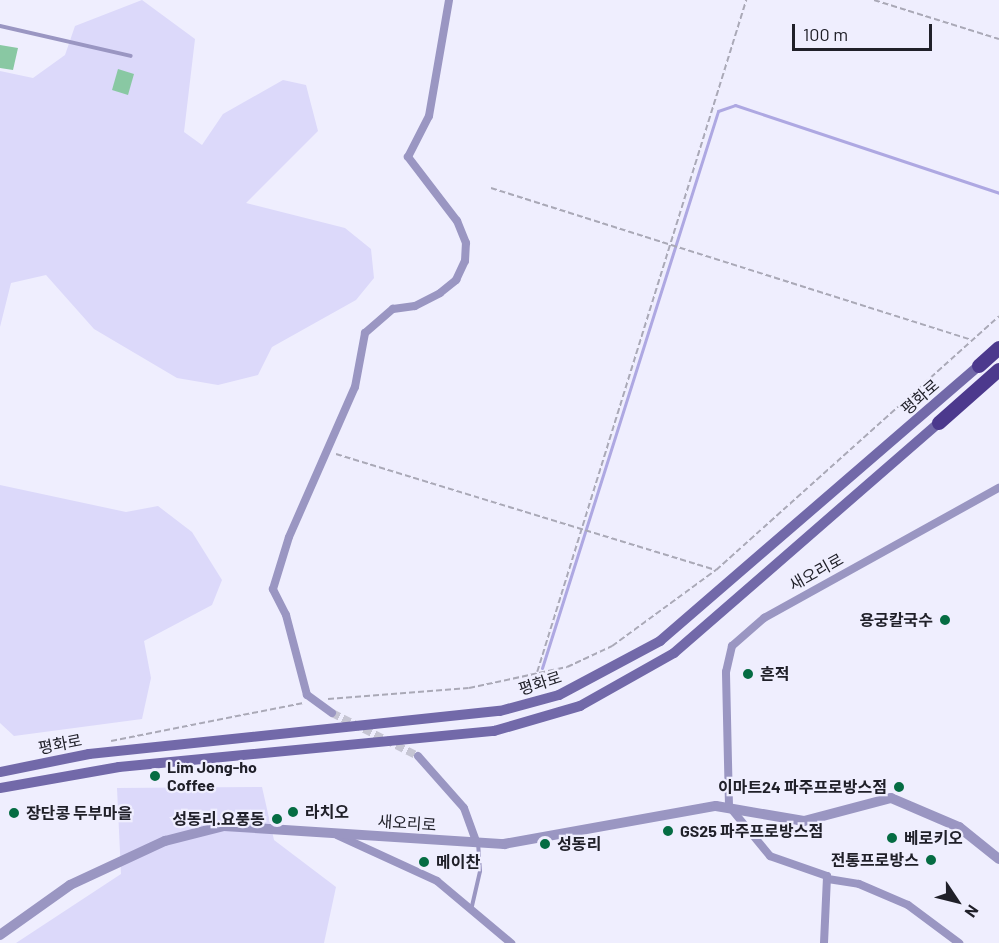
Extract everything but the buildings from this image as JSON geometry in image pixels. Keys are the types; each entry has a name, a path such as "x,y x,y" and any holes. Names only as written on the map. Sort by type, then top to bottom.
{"highway":[{"path":"979,366 999,348"},
{"path":"939,423 999,370"},
{"path":"955,410 999,379"}],"main road":[{"name":"평화로","path":"0,772 101,752 500,711 559,695 660,641 979,366"},
{"name":"평화로","path":"0,788 119,767 494,731 580,706 674,653 939,423"}],"street":[{"path":"332,713 313,701 300,678 293,636 273,589 327,451 355,387 364,333 373,321 440,293 456,280 465,261 466,243 457,221 408,157 429,116 449,0"},
{"name":"새오리로","path":"729,806 726,672 736,638 999,488"},
{"path":"418,756 464,808 477,843"},
{"name":"새오리로","path":"0,935 70,885 187,833 237,826 477,843 524,842 729,806 804,821 891,798 959,827 999,859"},
{"path":"729,806 770,856 816,868 828,879 859,884 908,905 959,943"},
{"path":"333,833 412,867 472,906 511,943"},
{"path":"824,943 828,879"}],"lane":[{"path":"0,26 131,56"},
{"path":"472,906 480,870 477,843"}],"path":[{"path":"537,674 672,245 746,0"},
{"path":"874,0 999,39"},
{"path":"491,188 973,340"},
{"path":"187,725 313,701 469,688 567,667 612,646 716,570 999,316"},
{"path":"327,451 716,570"}],"shaded area":[{"path":"142,0 195,39 184,132 202,145 223,114 283,80 306,85 318,131 246,203 345,228 371,249 374,278 356,300 272,347 258,375 218,385 177,378 94,329 46,275 11,283 0,327 0,71 33,78 65,55 75,26"},
{"path":"0,485 126,512 158,506 192,532 222,580 212,605 144,641 151,678 142,719 14,736 0,723"},
{"path":"262,787 274,840 336,887 324,943 16,943 121,874 117,788"}],"waterway":[{"path":"542,668 718,111 735,105 999,193"}],"tunnel":[{"path":"332,713 418,756"}],"place":[{"name":"용궁칼국수","path":"945,620"},
{"name":"흔적","path":"748,674"},
{"name":"Lim Jong-ho Coffee","path":"155,776"},
{"name":"이마트24 파주프로방스점","path":"899,787"},
{"name":"라치오","path":"293,812"},
{"name":"장단콩 두부마을","path":"14,813"},
{"name":"성동리.요풍동","path":"277,819"},
{"name":"GS25 파주프로방스점","path":"668,831"},
{"name":"베로키오","path":"892,838"},
{"name":"성동리","path":"545,844"},
{"name":"전통프로방스","path":"931,860"},
{"name":"메이찬","path":"424,862"}]}
